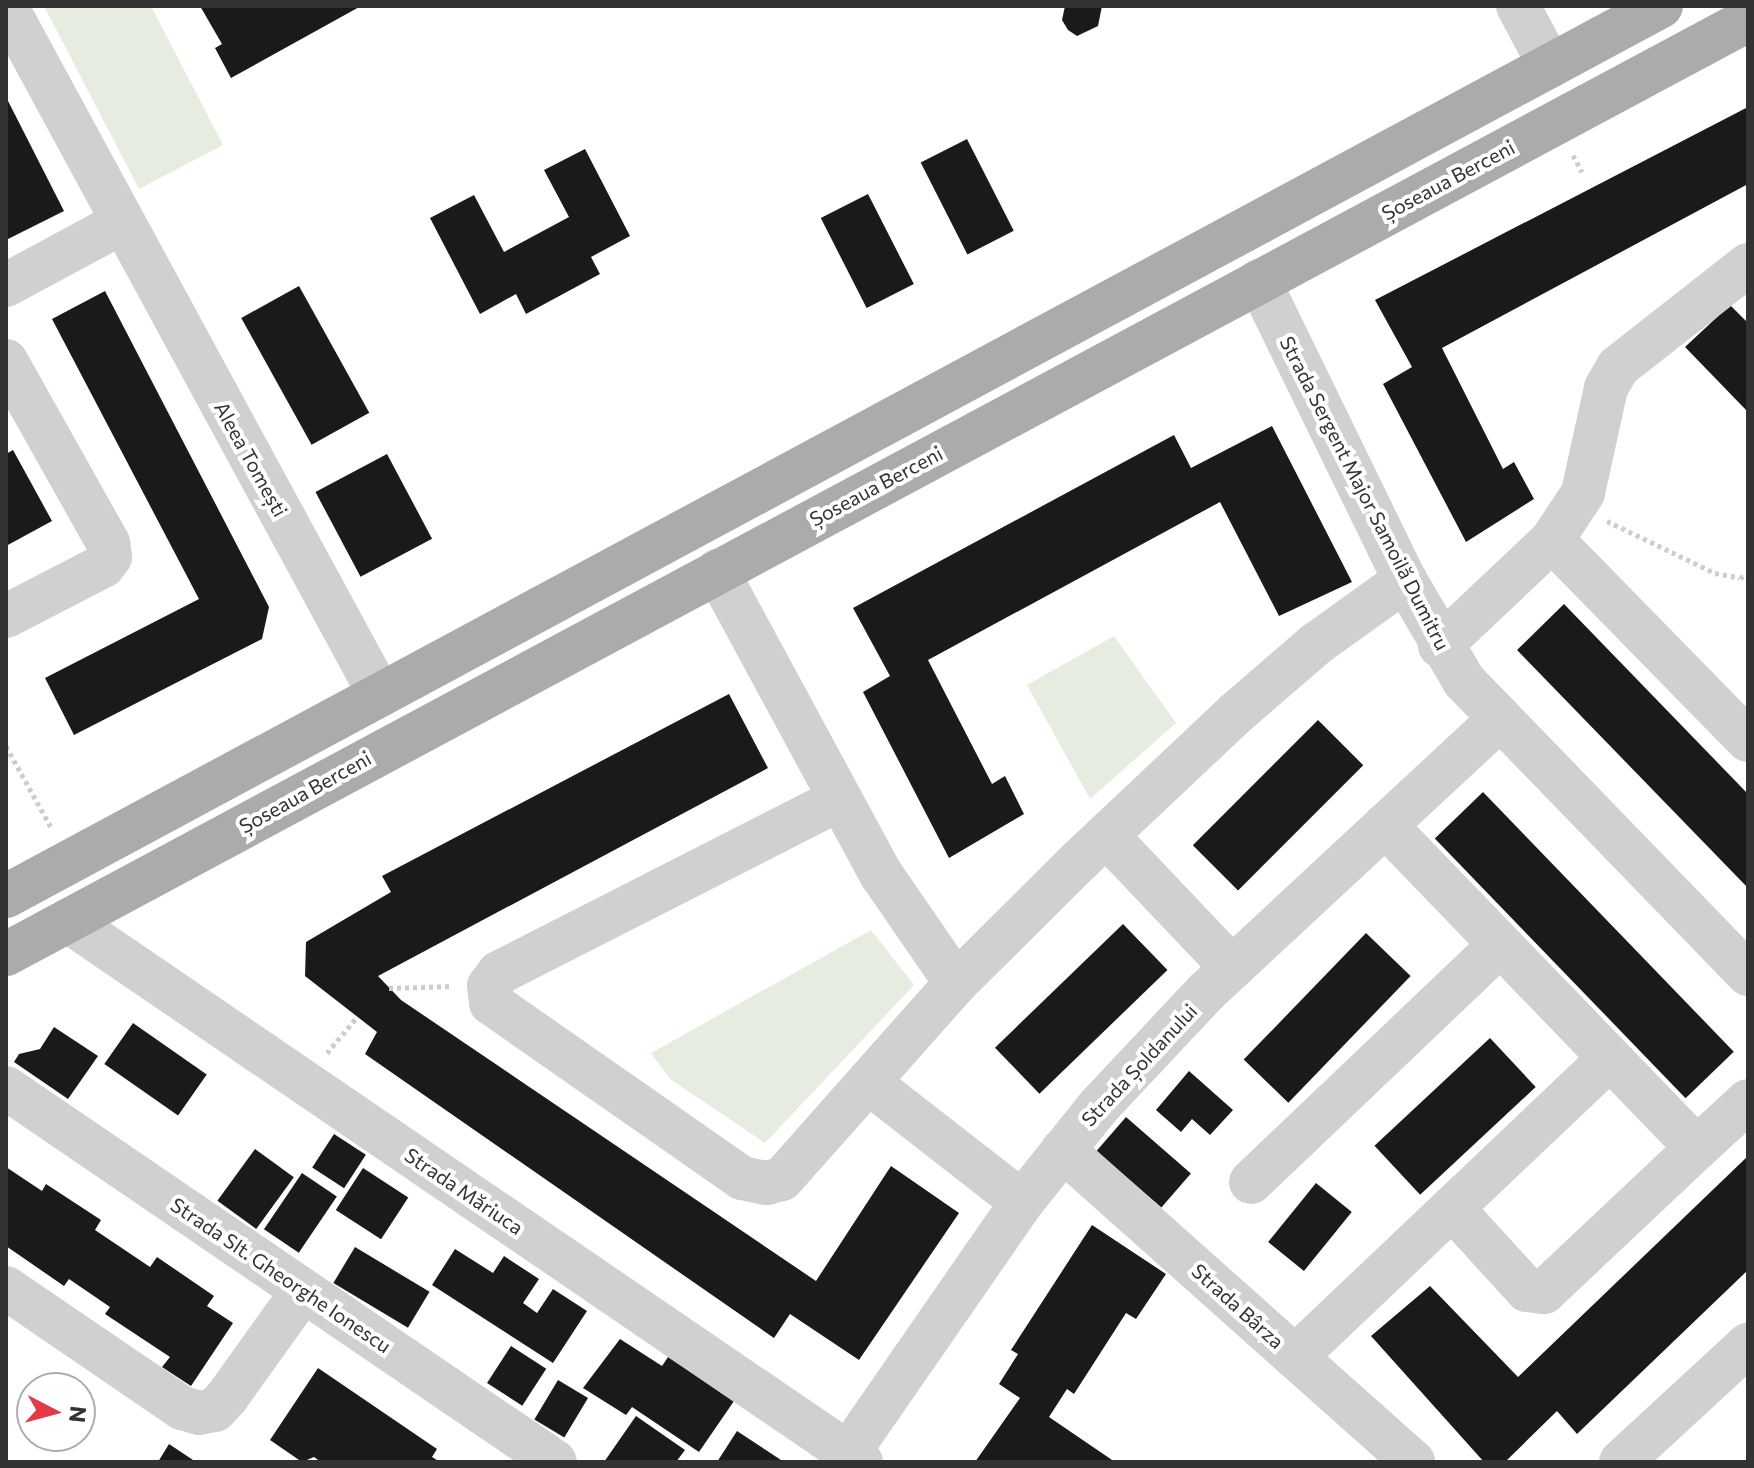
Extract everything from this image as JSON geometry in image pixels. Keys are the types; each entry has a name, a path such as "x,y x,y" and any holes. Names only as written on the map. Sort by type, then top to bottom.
{"main road":[{"path":"6,896 1661,6"},
{"name":"Șoseaua Berceni","path":"6,954 1748,20"},
{"path":"1550,66 1575,112"}],"street":[{"name":"Aleea Tomești","path":"6,6 121,223 380,695"},
{"path":"1518,6 1550,66"},
{"path":"6,285 121,223"},
{"path":"1440,646 1565,524 1606,388 1618,367 1748,265"},
{"name":"Strada Sergent Major Samoilă Dumitru","path":"1259,281 1440,646 1498,721 1743,960"},
{"path":"6,361 108,543 110,557 103,566 6,616"},
{"path":"1565,524 1748,740"},
{"path":"717,571 881,874 956,983"},
{"path":"840,799 499,973 489,986 491,1003 742,1178 766,1183 782,1179 956,983 1106,835 1316,644 1405,580"},
{"name":"Strada Șoldanului","path":"850,1459 1022,1202 1144,1056 1232,968 1498,721"},
{"path":"1385,825 1697,1148"},
{"path":"1106,835 1232,968"},
{"name":"Strada Măriuca","path":"68,921 850,1459"},
{"path":"1251,1182 1499,946"},
{"path":"1295,1357 1609,1059"},
{"path":"868,1082 1022,1202"},
{"name":"Strada Slt. Gheorghe Ionescu","path":"6,1088 555,1462"},
{"path":"1452,1208 1527,1290 1544,1292 1748,1101"},
{"name":"Strada Bârza","path":"1063,1150 1413,1462"},
{"path":"6,1288 182,1408 199,1413 215,1410 227,1397 303,1291"},
{"path":"1621,1462 1741,1366"}],"path":[{"path":"1565,524 1715,573 1748,574"},
{"path":"6,746 70,861"},
{"path":"389,988 489,986"}],"shaded area":[{"path":"44,6 151,6 223,145 139,189"},
{"path":"1114,636 1176,723 1090,799 1027,685"},
{"path":"871,930 914,985 765,1143 670,1079 651,1053"}],"building":[{"path":"200,6 361,6 231,78 215,48 222,44"},
{"path":"1065,6 1102,6 1098,26 1077,36 1068,30 1062,20"},
{"path":"6,97 64,211 6,240"},
{"path":"1748,107 1748,184 1442,348 1503,469 1514,462 1534,499 1466,542 1383,384 1412,367 1375,300"},
{"path":"967,139 1014,231 967,254 921,163"},
{"path":"585,149 630,236 591,257 600,274 526,314 516,294 480,314 430,218 474,195 504,252 569,217 544,170"},
{"path":"868,194 914,284 867,308 821,218"},
{"path":"299,286 369,413 312,445 241,318"},
{"path":"105,291 269,607 262,639 74,735 45,678 199,599 52,319"},
{"path":"1730,305 1748,323 1748,412 1685,347"},
{"path":"1272,426 1352,582 1279,616 1220,502 928,660 992,784 1005,776 1024,814 949,858 863,692 890,676 853,608 1174,435 1191,468"},
{"path":"13,450 52,521 6,546 6,454"},
{"path":"387,454 432,539 361,577 315,492"},
{"path":"1564,604 1748,794 1748,888 1517,650"},
{"path":"729,694 768,768 378,976 401,1000 816,1281 891,1166 959,1213 859,1360 790,1314 774,1338 365,1054 377,1032 305,976 306,942 391,892 382,876"},
{"path":"1318,720 1363,765 1238,890 1193,845"},
{"path":"1483,792 1734,1052 1686,1098 1435,839"},
{"path":"1123,924 1167,970 1039,1094 995,1048"},
{"path":"1366,933 1411,976 1288,1103 1244,1060"},
{"path":"133,1023 207,1075 178,1116 104,1064"},
{"path":"54,1027 98,1056 68,1099 14,1062 19,1054 40,1049"},
{"path":"1490,1038 1536,1087 1420,1195 1374,1146"},
{"path":"1189,1071 1233,1110 1210,1135 1192,1119 1181,1132 1156,1110"},
{"path":"1126,1117 1191,1173 1161,1207 1096,1151"},
{"path":"334,1134 366,1155 344,1188 312,1168"},
{"path":"255,1149 294,1177 256,1229 217,1201"},
{"path":"1748,1156 1748,1270 1577,1434 1557,1411 1505,1462 1484,1462 1371,1336 1430,1286 1518,1377"},
{"path":"6,1167 42,1191 46,1184 101,1220 95,1230 150,1267 157,1257 214,1296 207,1306 233,1323 191,1386 162,1367 170,1357 105,1314 110,1307 69,1279 64,1286 6,1246"},
{"path":"363,1168 408,1197 381,1239 336,1210"},
{"path":"302,1173 337,1196 299,1253 264,1229"},
{"path":"1316,1183 1352,1212 1304,1271 1268,1242"},
{"path":"1092,1225 1166,1274 1136,1319 1126,1313 1074,1394 1067,1389 1049,1417 1115,1462 975,1462 1020,1398 999,1384 1018,1354 1011,1350"},
{"path":"355,1247 430,1292 408,1328 333,1283"},
{"path":"455,1249 493,1273 504,1256 539,1279 523,1303 537,1313 553,1289 587,1311 553,1363 432,1285"},
{"path":"620,1339 662,1366 668,1357 734,1401 699,1452 632,1407 626,1415 583,1388"},
{"path":"511,1346 546,1369 522,1406 487,1383"},
{"path":"318,1368 437,1449 432,1457 440,1462 321,1462 314,1457 302,1462 270,1440"},
{"path":"558,1380 588,1398 564,1437 534,1419"},
{"path":"636,1416 685,1450 676,1462 604,1462"},
{"path":"737,1431 784,1462 717,1462"},
{"path":"169,1444 196,1462 158,1462"}]}
